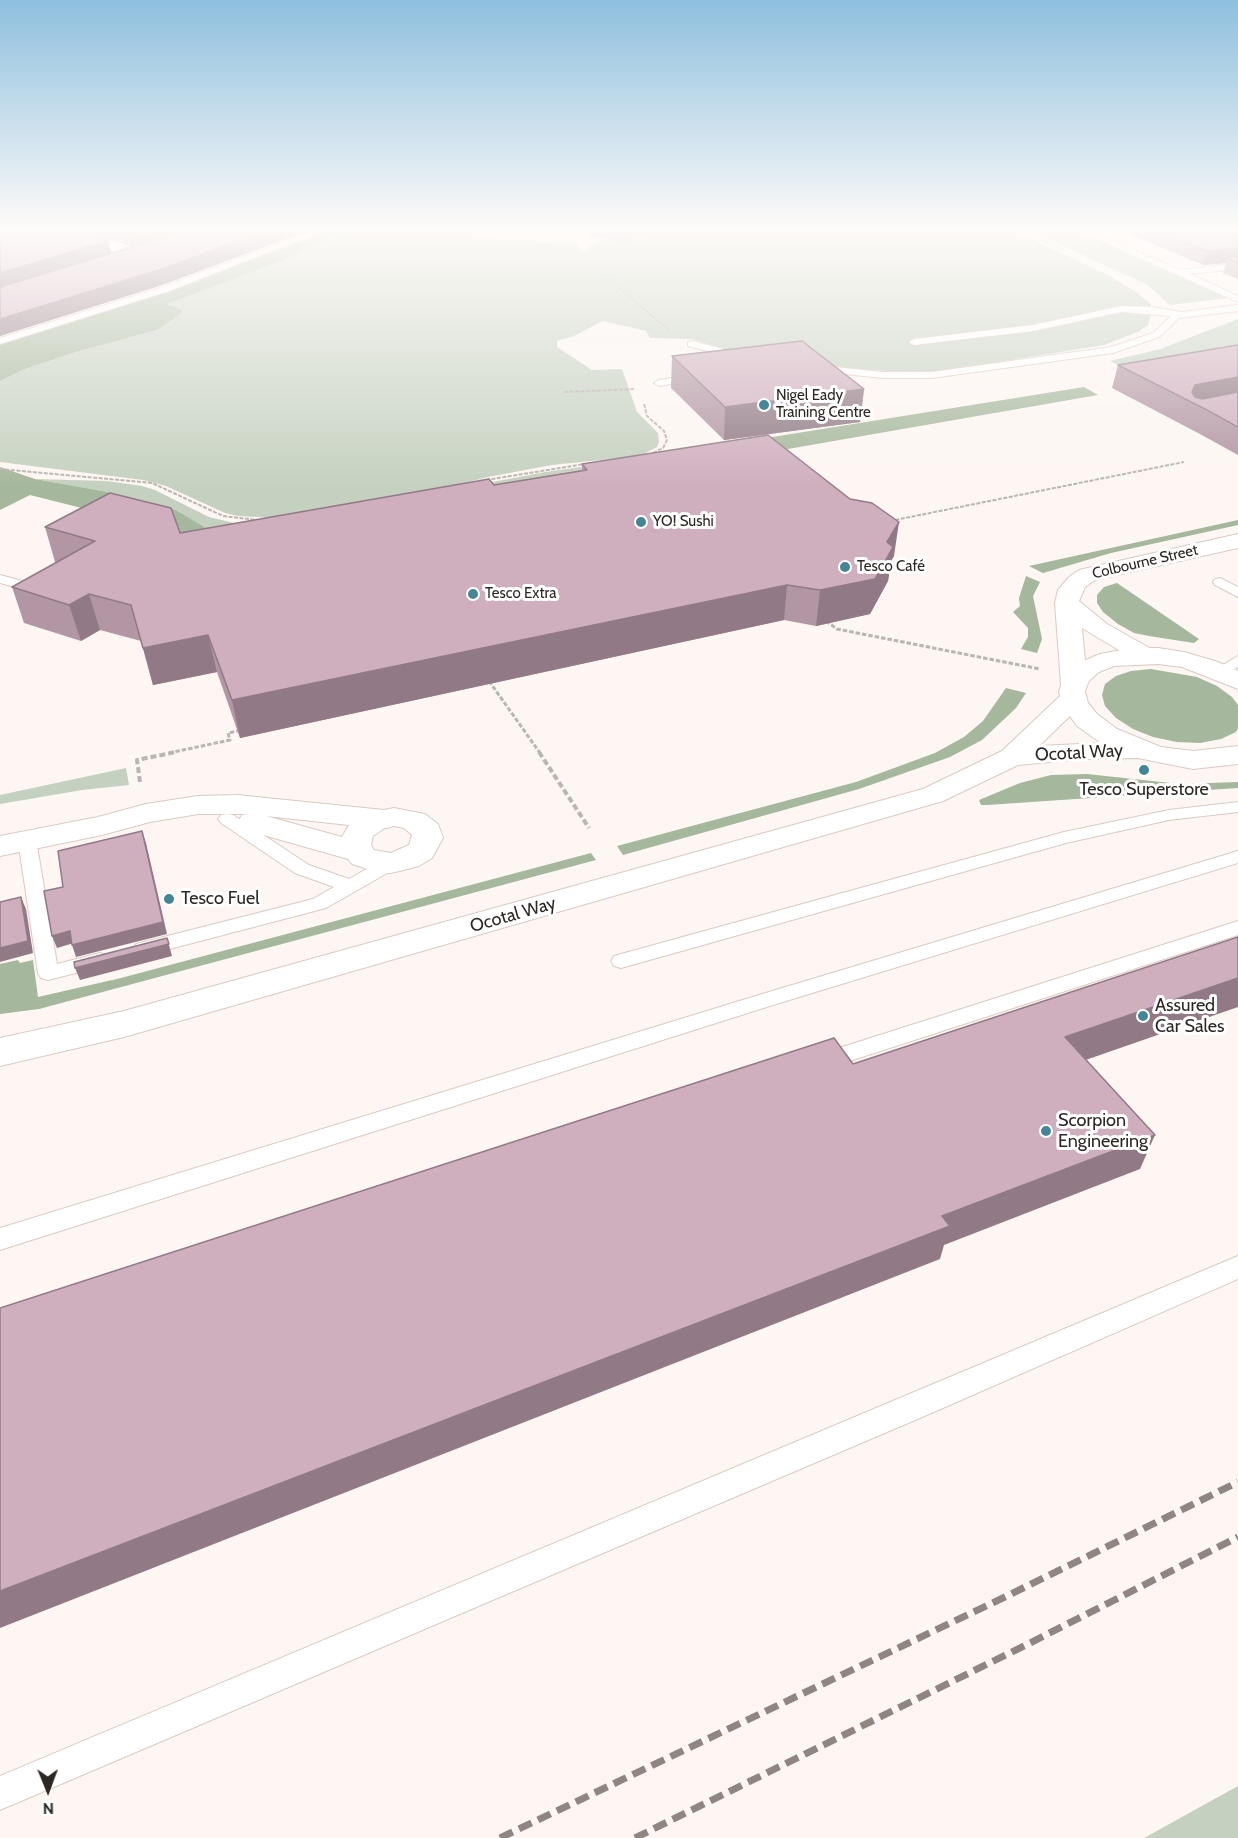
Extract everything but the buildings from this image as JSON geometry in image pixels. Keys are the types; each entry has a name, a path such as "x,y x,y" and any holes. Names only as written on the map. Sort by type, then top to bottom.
{"street":[{"name":"Colbourne Street","path":"1067,603 1070,590 1088,575 1238,541"},
{"path":"1067,603 1098,629 1146,656 1184,660 1232,671"},
{"path":"1067,603 1073,686 1082,714 1100,730 1125,744 1145,751 1193,760 1238,755"},
{"name":"Ocotal Way","path":"1012,758 1073,686 1082,672 1098,663 1120,657 1146,656"},
{"name":"Ocotal Way","path":"2,1051 134,1021 896,807 955,786 1012,758 1081,751 1145,751"},
{"path":"14,843 102,826 146,813 218,804 383,819"},
{"path":"102,826 227,819 278,828 357,851 370,860 390,863 408,859 421,852 428,838 422,825 414,821 394,817 383,819 373,822 359,832 355,845 357,851"}],"lane":[{"path":"0,342 82,316"},
{"path":"914,342 1033,328 1090,316"},
{"path":"802,366 883,375 932,375 971,370 1113,350 1156,335 1178,316"},
{"path":"692,345 752,358"},
{"path":"659,383 707,374"},
{"path":"0,579 25,586"},
{"path":"1220,582 1238,593"},
{"path":"621,961 1064,838 1169,815 1238,807"},
{"path":"227,819 302,868 350,886"},
{"path":"14,843 48,973 319,904 390,863"},
{"path":"0,1239 766,1000 1238,858"},
{"path":"806,1068 1238,928"},
{"path":"0,1793 910,1409 1238,1267"}],"path":[{"path":"651,316 692,345"},
{"path":"644,457 657,451 667,442 666,435 647,416 642,398 645,391 659,383"},
{"path":"564,392 628,389"},
{"path":"657,451 666,452"},
{"path":"887,526 894,524 889,521 1184,462"},
{"path":"485,481 546,469 593,463"},
{"path":"0,469 152,483 223,516 261,520"},
{"path":"832,617 823,619 837,629 1073,686"},
{"path":"498,676 487,678 518,719 589,828"},
{"path":"174,752 230,740 228,733 250,729"}],"green space":[{"path":"86,316 177,316 157,330 76,352 25,369 0,381 0,343"},
{"path":"175,316 1151,316 1148,325 1138,332 1104,345 943,371 906,372 833,368 739,353 691,339 650,338 646,331 603,321 574,336 557,341 557,347 592,370 622,369 637,412 658,433 657,447 644,454 630,457 552,465 436,490 277,518 225,513 166,486 143,480 0,462 0,381 25,369 76,352 157,330"},
{"path":"1238,319 1238,360 1141,377 1110,361 1160,349"},
{"path":"1084,387 1098,395 719,461 710,447"},
{"path":"696,451 425,500 482,484 545,472"},
{"path":"0,467 35,479 108,492 176,510 217,535 551,475 626,468 208,561 153,526 30,495 0,510"},
{"path":"35,479 107,481 142,486 155,490 209,517 254,525 217,536 176,510 108,492"},
{"path":"1238,520 1238,525 1111,553 1043,573 1029,566"},
{"path":"1026,576 1040,582 1033,596 1042,639 1037,653 1021,649 1028,637 1028,628 1013,612 1020,606 1019,598"},
{"path":"1117,583 1199,639 1194,643 1149,636 1134,633 1118,624 1103,612 1097,603 1097,595 1104,587"},
{"path":"1151,669 1197,677 1217,686 1232,697 1238,705 1236,732 1221,739 1200,743 1177,742 1153,737 1133,729 1116,718 1105,706 1102,695 1105,684 1116,676 1131,671"},
{"path":"1006,688 1026,693 1016,708 982,740 950,757 859,789 623,855 617,846 856,782 935,753 964,737 983,721"},
{"path":"126,768 129,785 82,790 0,804 0,795"},
{"path":"1087,774 1180,784 1238,782 1238,788 987,805 981,805 979,800 1020,783 1051,775"},
{"path":"591,853 596,860 39,1009 0,1014 0,964 18,960 20,963 33,960 38,997 121,978"},
{"path":"1238,1786 1238,1838 1144,1838"}],"railway":[{"path":"500,1838 1007,1596 1238,1482"},
{"path":"635,1838 1028,1644 1238,1537"}],"place":[{"name":"Nigel Eady Training Centre","path":"764,405"},
{"name":"YO! Sushi","path":"641,522"},
{"name":"Tesco Café","path":"845,567"},
{"name":"Tesco Extra","path":"473,594"},
{"name":"Tesco Superstore","path":"1144,770"},
{"name":"Tesco Fuel","path":"169,899"},
{"name":"Assured Car Sales","path":"1143,1016"},
{"name":"Scorpion Engineering","path":"1046,1131"}]}
